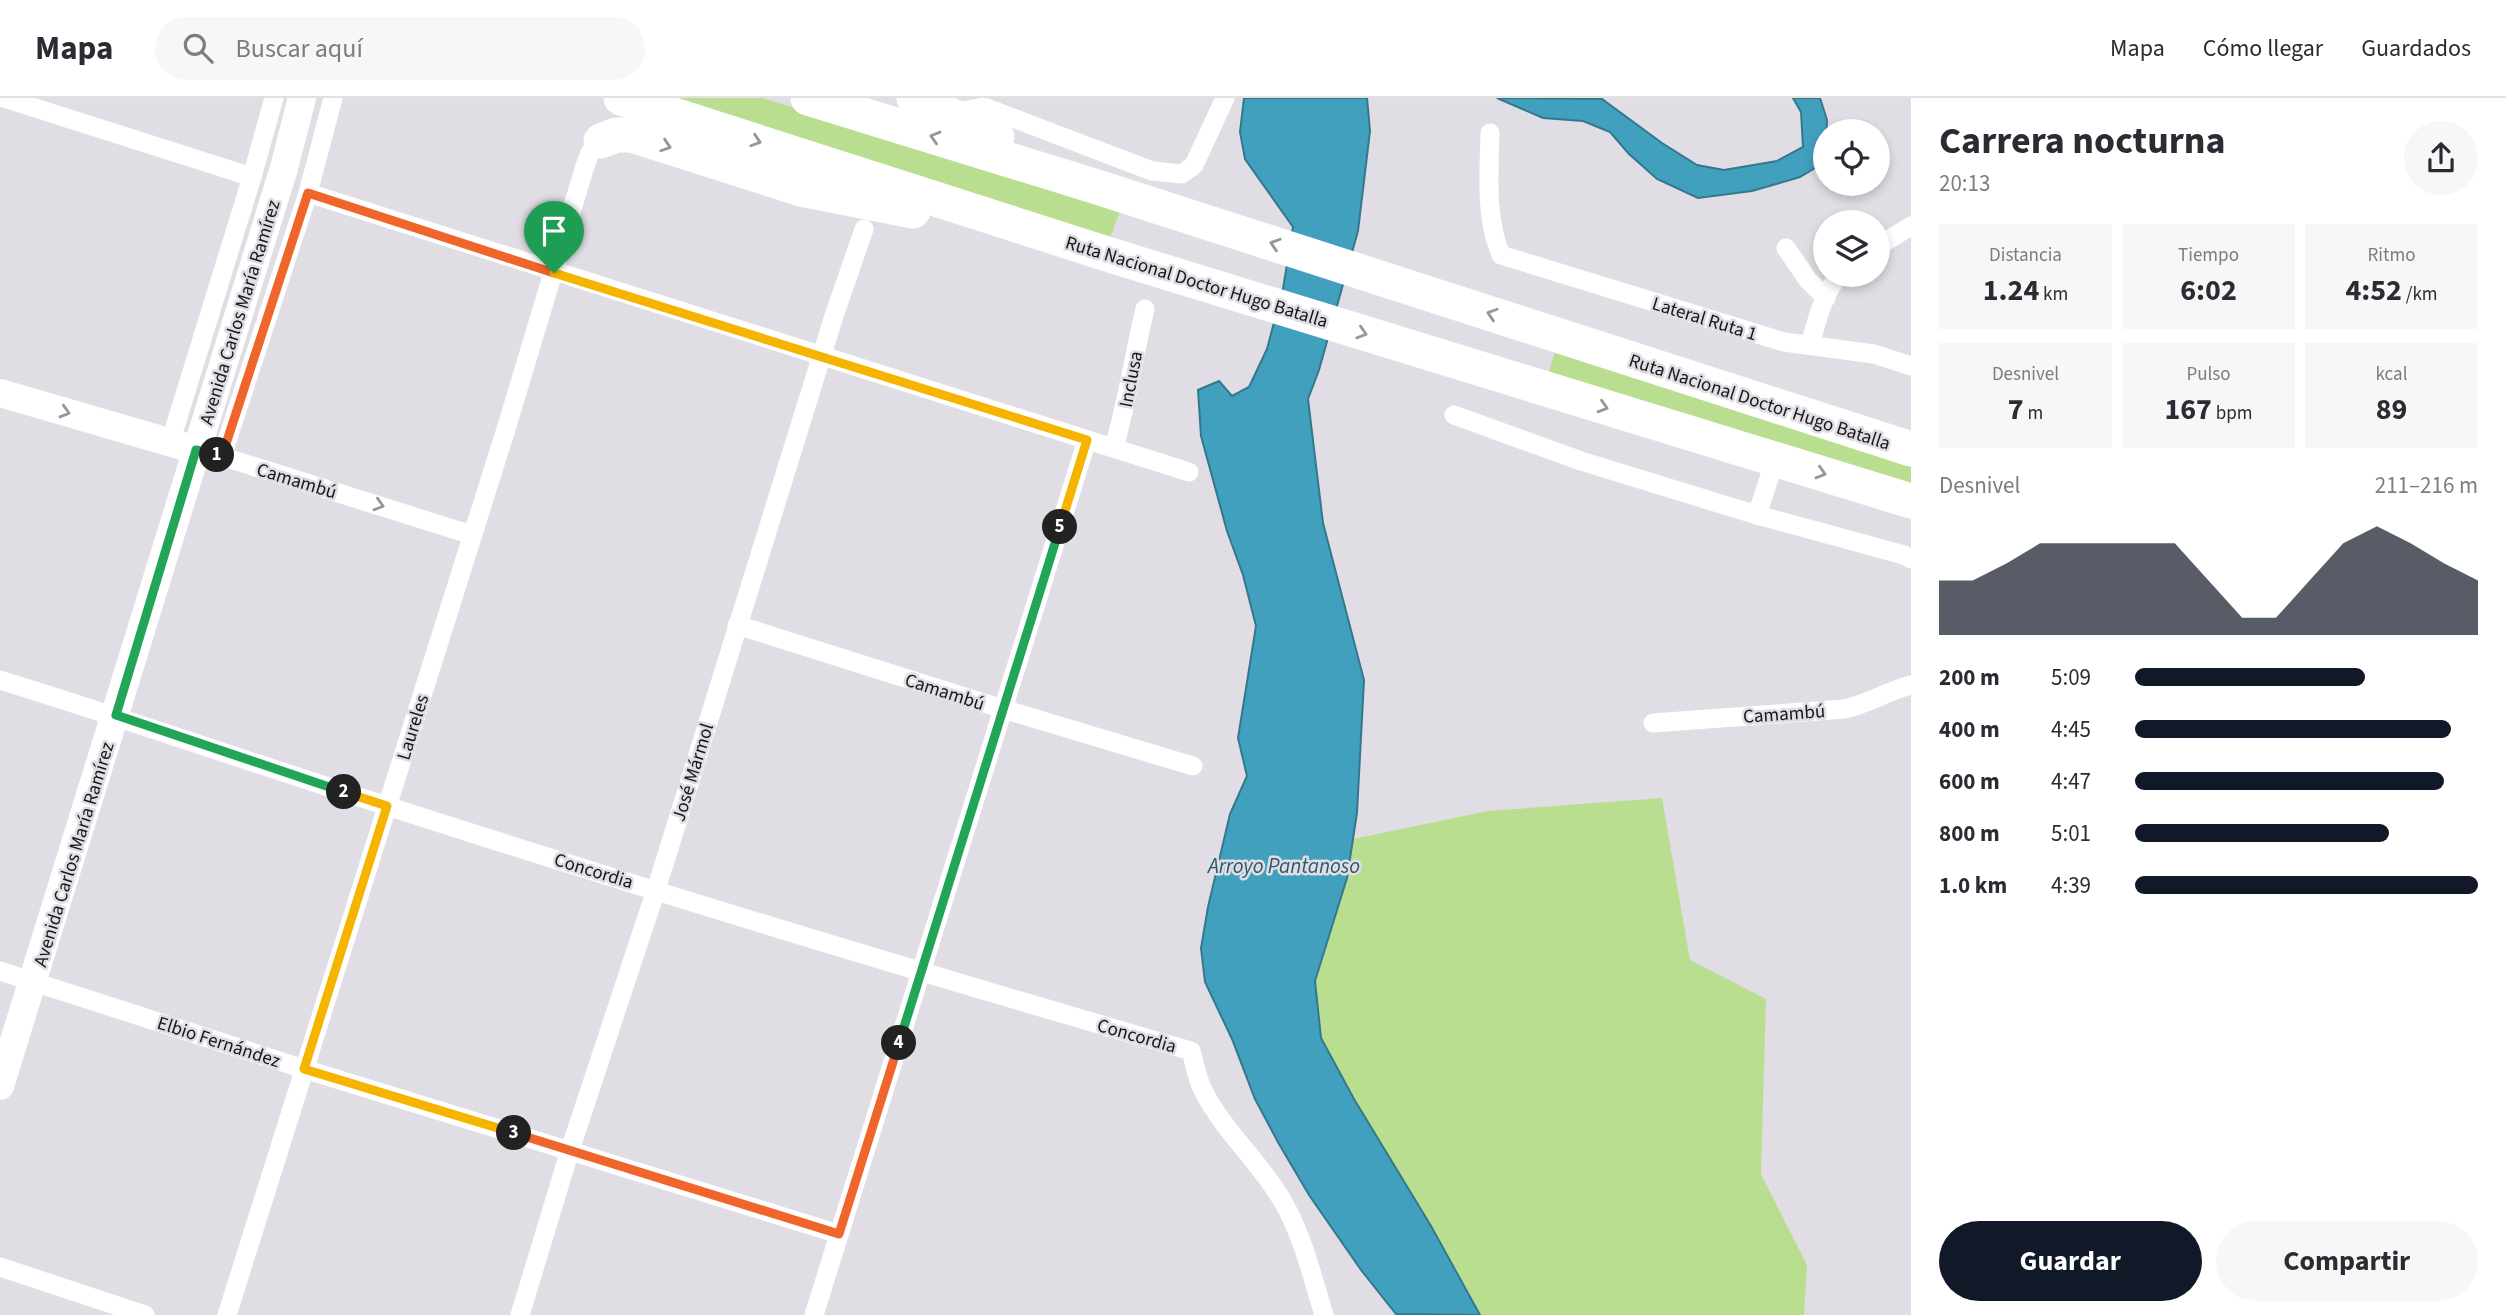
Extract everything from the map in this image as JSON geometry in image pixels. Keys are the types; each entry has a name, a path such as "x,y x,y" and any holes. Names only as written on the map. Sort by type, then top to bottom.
{"highway":[{"name":"Ruta Nacional Doctor Hugo Batalla","path":"621,98 1096,250 1911,501"},
{"name":"Ruta Nacional Doctor Hugo Batalla","path":"808,98 1129,197 1911,449"},
{"path":"914,98 1094,186"},
{"path":"601,141 616,135 632,135 811,192 935,214 1096,250"}],"main road":[{"name":"Avenida Carlos María Ramírez","path":"0,1086 284,168 302,98"},
{"name":"Camambú","path":"0,393 196,450"}],"street":[{"path":"0,106 3,98 252,177"},
{"name":"Avenida Carlos María Ramírez","path":"196,450 252,177 274,98"},
{"name":"Avenida Carlos María Ramírez","path":"196,450 308,193 333,98"},
{"path":"948,114 985,102 1152,171 1182,174 1194,165 1224,98"},
{"name":"Lateral Ruta 1","path":"1490,133 1491,221 1501,255 1784,342 1874,354 1911,366"},
{"name":"Laureles","path":"227,1315 554,273 585,166 590,153 601,141"},
{"path":"308,193 1189,472"},
{"path":"1890,239 1911,226"},
{"name":"José Mármol","path":"520,1315 570,1150 656,890 821,357 864,229"},
{"path":"1786,248 1808,280 1826,298"},
{"path":"1810,345 1830,287"},
{"name":"Inclusa","path":"1114,448 1126,404 1145,309"},
{"path":"1454,415 1581,461 1911,559"},
{"path":"814,1315 1087,440"},
{"name":"Camambú","path":"196,450 472,535"},
{"path":"1757,515 1775,460"},
{"name":"Camambú","path":"737,625 1003,709 1193,765"},
{"name":"Concordia","path":"0,680 656,890 921,972 1191,1051 1202,1090 1256,1161 1282,1201 1303,1242 1324,1315"},
{"name":"Camambú","path":"1653,723 1845,709 1867,704 1884,693 1911,685"},
{"name":"Elbio Fernández","path":"0,971 304,1069 839,1234"},
{"path":"0,1267 145,1315"}],"green space":[{"path":"669,98 763,98 1120,211 1110,238"},
{"path":"1556,348 1911,460 1911,490 1548,375"},
{"path":"1662,798 1690,960 1766,999 1761,1174 1807,1265 1804,1315 1480,1315 1321,1038 1315,981 1347,878 1353,839 1488,811"}],"water":[{"name":"Arroyo Pantanoso","path":"1244,98 1367,98 1370,131 1358,231 1319,370 1308,399 1323,523 1364,680 1357,813 1347,878 1315,981 1321,1038 1480,1315 1396,1314 1361,1270 1309,1195 1279,1144 1255,1099 1232,1039 1205,982 1201,948 1208,907 1230,814 1247,776 1238,738 1256,626 1201,436 1198,390 1219,381 1232,396 1249,387 1267,349 1283,289 1293,227 1245,159 1240,132"},
{"path":"1497,98 1602,99 1697,165 1724,170 1777,161 1803,147 1801,112 1793,98 1820,98 1827,119 1813,119 1813,169 1800,177 1752,191 1698,198 1657,179 1629,154 1610,132 1583,121 1543,118"}],"route":[{"path":"308,193 554,273 1087,440 839,1234 304,1069 387,806 116,715 196,450 222,456 308,193"}]}
